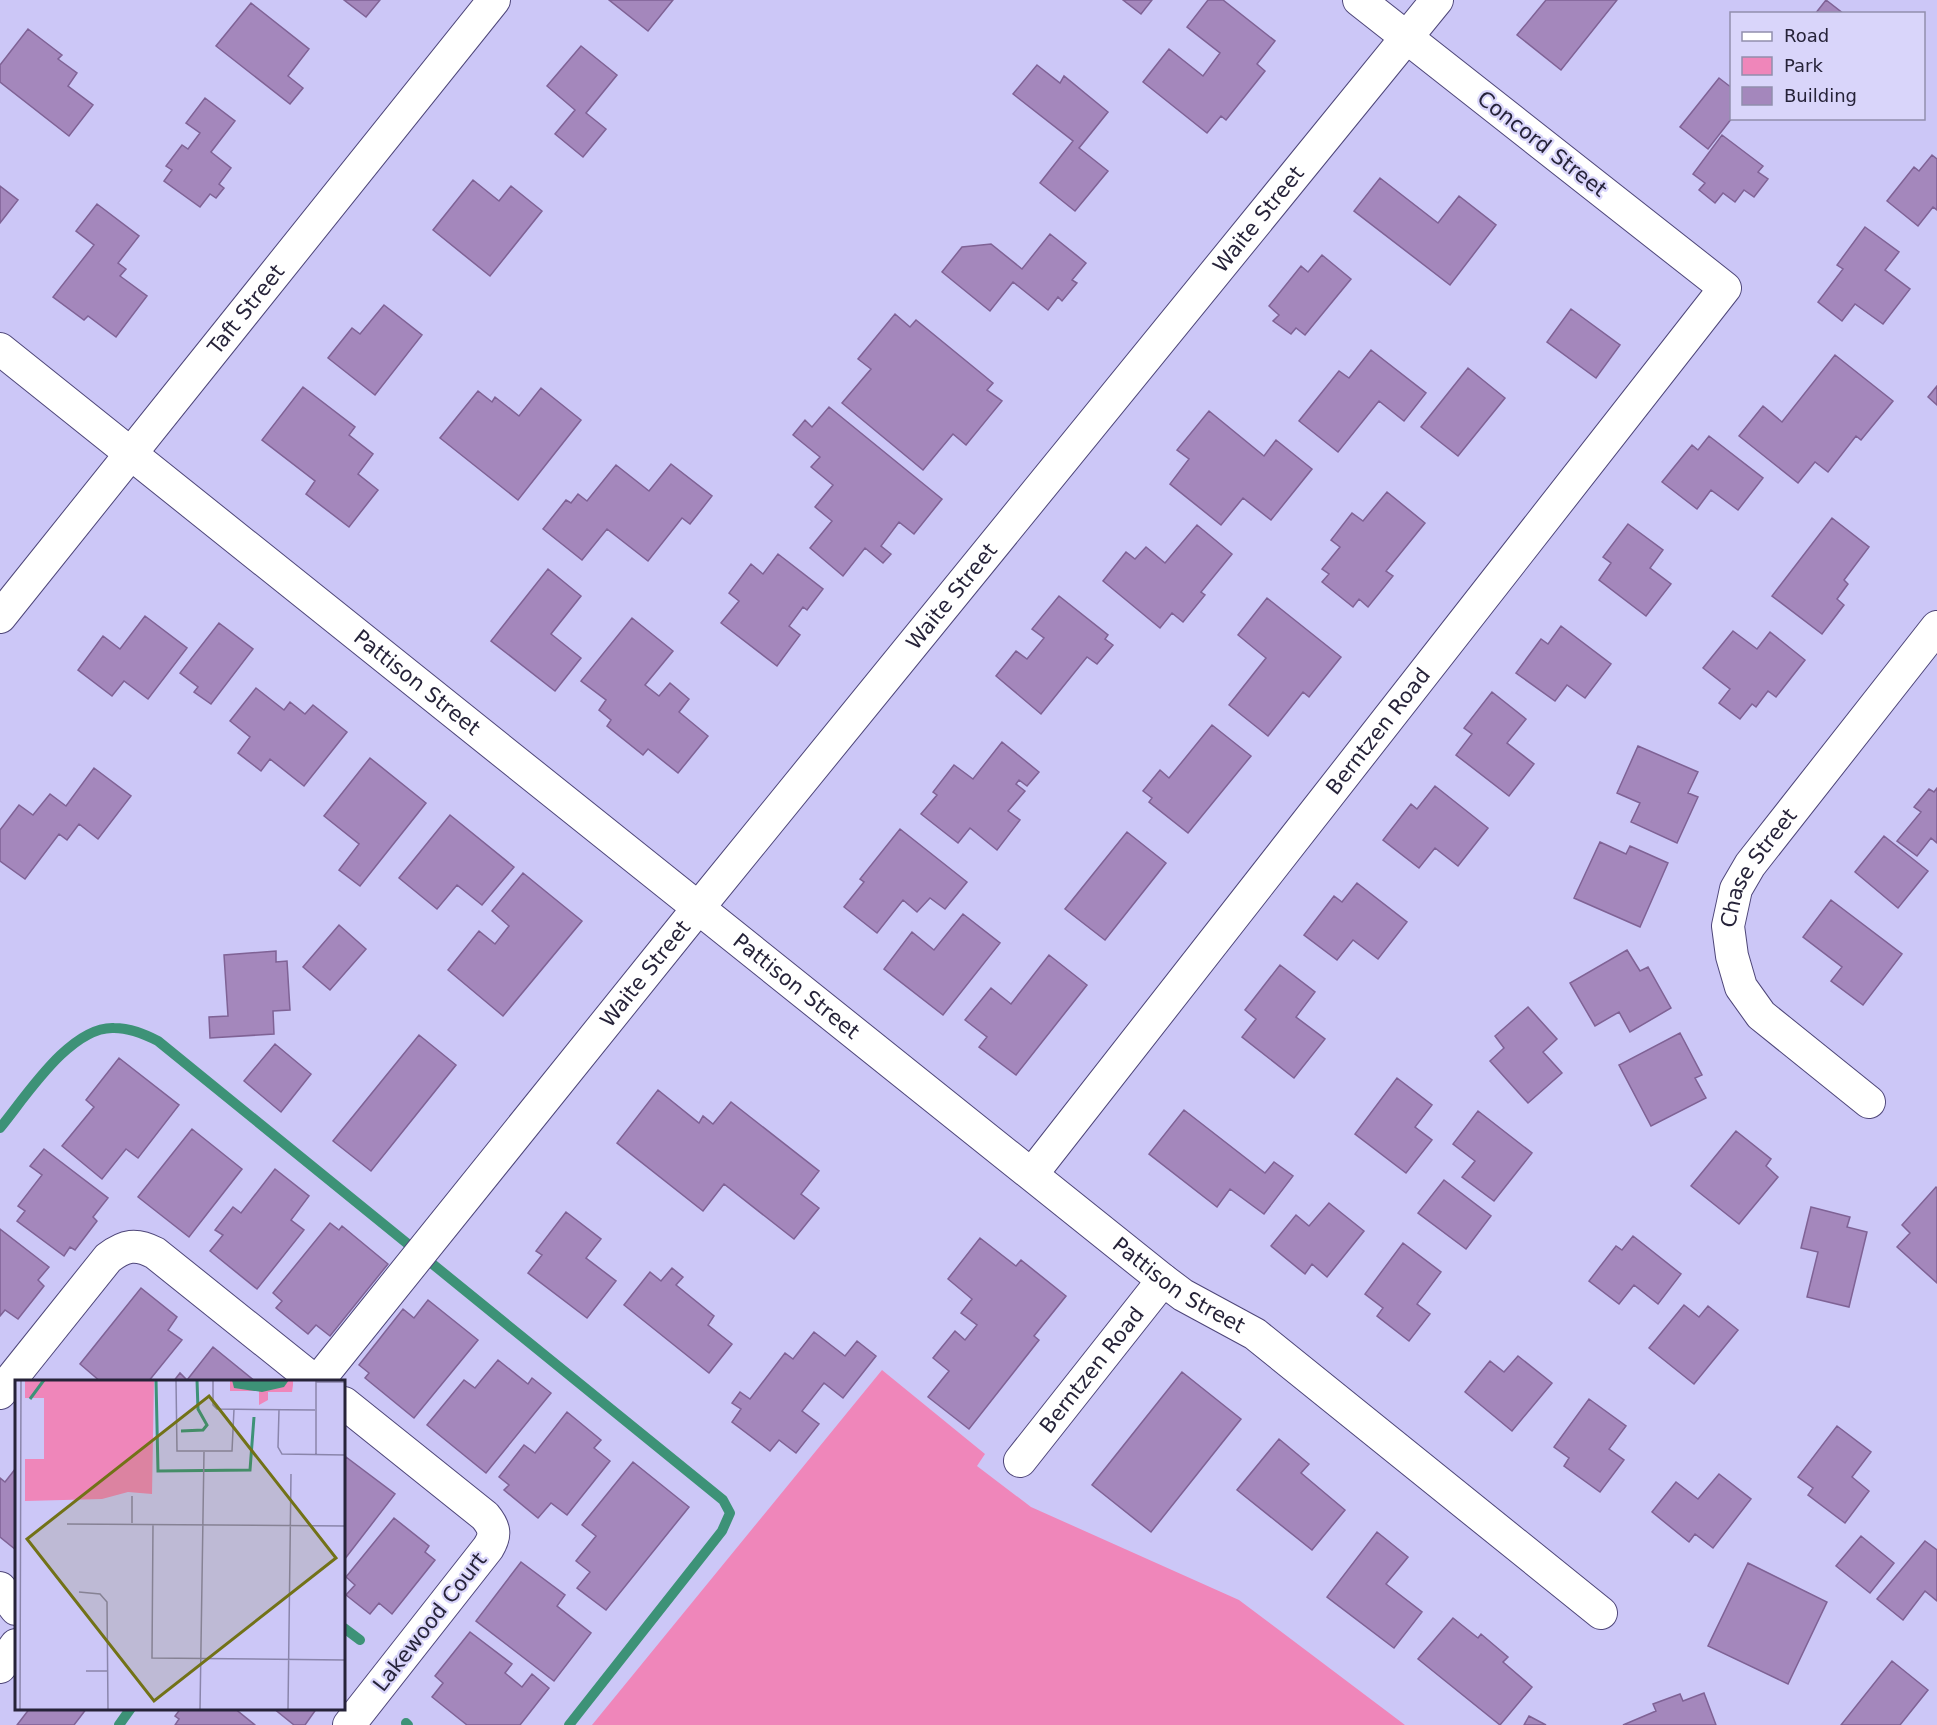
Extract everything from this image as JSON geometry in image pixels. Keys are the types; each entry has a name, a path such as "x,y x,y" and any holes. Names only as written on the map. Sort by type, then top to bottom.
{"street":[{"name":"Taft Street","path":"0,618 494,0"},
{"name":"Concord Street","path":"1359,0 1725,288"},
{"name":"Waite Street","path":"318,1380 1437,0"},
{"name":"Berntzen Road","path":"1032,1174 1725,288"},
{"name":"Pattison Street","path":"0,350 1163,1280 1183,1295 1255,1334 1601,1613"},
{"name":"Chase Street","path":"1869,1102 1761,1015 1741,987 1732,956 1728,926 1736,889 1750,865 1937,627"},
{"path":"0,1393 108,1258 120,1248 132,1245 142,1246 155,1253 314,1380"},
{"name":"Berntzen Road","path":"1020,1461 1163,1280"},
{"name":"Lakewood Court","path":"345,1404 485,1516 494,1527 494,1538 488,1548 349,1725"},
{"path":"0,1588 15,1608"},
{"path":"0,1667 15,1646"}],"green space":[{"path":"882,1370 985,1454 977,1466 1031,1507 1239,1600 1405,1725 592,1725"}],"building":[{"path":"344,0 380,0 366,17"},
{"path":"609,0 673,0 648,31"},
{"path":"1123,0 1152,0 1141,14"},
{"path":"1208,0 1223,0 1275,41 1257,64 1265,71 1226,120 1221,116 1207,133 1143,82 1169,49 1203,76 1220,53 1187,27"},
{"path":"1546,0 1617,0 1561,70 1517,35"},
{"path":"1826,0 1841,12 1817,12"},
{"path":"251,3 309,49 288,76 303,88 290,104 216,46"},
{"path":"28,29 62,55 58,59 77,73 68,86 93,105 69,136 0,82 0,65"},
{"path":"581,46 617,75 586,113 606,129 583,157 555,134 575,110 547,86"},
{"path":"1037,65 1060,83 1064,76 1108,112 1079,148 1108,171 1075,211 1040,183 1073,141 1013,94"},
{"path":"1719,78 1730,86 1730,120 1708,149 1680,127"},
{"path":"205,98 235,121 211,152 231,168 219,184 224,188 216,198 210,194 200,207 164,181 172,170 166,166 182,145 188,149 200,133 186,123"},
{"path":"1722,135 1763,166 1758,172 1768,179 1754,197 1744,190 1735,202 1723,193 1715,203 1699,190 1705,183 1693,174"},
{"path":"1932,155 1937,159 1937,210 1933,207 1918,226 1887,201 1914,167 1919,171"},
{"path":"1380,178 1438,223 1459,196 1496,225 1450,285 1354,211"},
{"path":"473,180 499,201 511,186 542,211 490,276 433,230"},
{"path":"0,186 18,200 0,223"},
{"path":"97,204 139,236 118,263 126,269 120,276 147,296 116,337 88,316 84,320 53,297 94,245 76,231"},
{"path":"1865,227 1899,252 1885,270 1910,289 1883,324 1855,304 1842,321 1818,302 1843,269 1837,265"},
{"path":"1050,234 1086,263 1072,280 1077,283 1062,301 1058,297 1048,310 1013,282 990,311 942,272 962,247 991,244 1022,269"},
{"path":"1322,255 1351,279 1305,335 1296,328 1291,334 1273,321 1279,315 1269,306 1301,266 1308,272"},
{"path":"384,305 422,335 375,395 328,358 352,328 360,334"},
{"path":"1571,309 1620,345 1596,378 1547,342"},
{"path":"895,314 910,327 916,320 993,383 987,390 1002,401 966,445 953,434 923,470 842,403 871,369 858,359"},
{"path":"1371,350 1426,393 1404,421 1379,401 1338,452 1299,421 1339,371 1349,378"},
{"path":"1835,355 1893,401 1861,440 1856,436 1828,472 1815,462 1798,483 1739,436 1763,406 1782,422"},
{"path":"1468,368 1505,398 1458,456 1421,427"},
{"path":"1937,386 1937,405 1928,397"},
{"path":"303,387 355,427 349,435 373,454 358,474 378,490 349,527 306,494 315,481 262,440"},
{"path":"541,388 581,420 518,500 440,438 478,391 492,402 495,397 519,416"},
{"path":"829,407 942,499 914,534 899,522 881,546 891,554 883,563 865,548 843,576 810,548 832,521 815,507 833,485 811,467 820,457 793,435 805,420 812,427"},
{"path":"1209,411 1264,456 1276,440 1312,469 1271,520 1243,498 1221,525 1170,484 1189,459 1177,450"},
{"path":"1709,436 1763,478 1738,510 1711,490 1697,509 1662,482 1692,445 1698,450"},
{"path":"671,464 712,496 690,524 682,518 648,561 607,529 582,560 543,529 566,500 571,503 578,494 587,501 616,465 649,491"},
{"path":"1387,492 1425,523 1386,571 1393,576 1368,607 1359,599 1353,607 1322,582 1329,574 1322,569 1340,547 1331,540 1352,513 1363,521"},
{"path":"1832,518 1869,547 1844,580 1848,584 1837,599 1844,605 1822,634 1772,596"},
{"path":"1628,524 1663,550 1650,568 1671,584 1646,616 1599,580 1611,563 1603,557"},
{"path":"1197,525 1232,554 1201,592 1205,595 1183,622 1172,613 1160,628 1103,581 1126,552 1135,559 1146,547 1165,563"},
{"path":"778,554 823,589 807,610 803,607 789,626 800,635 777,666 721,623 739,601 729,593 751,564 763,574"},
{"path":"548,569 581,596 551,634 581,658 555,691 491,641"},
{"path":"1059,596 1108,635 1105,639 1113,645 1097,664 1087,657 1041,714 996,676 1016,651 1027,659 1044,638 1032,629"},
{"path":"1267,598 1341,657 1309,697 1303,692 1268,736 1229,705 1266,658 1238,635"},
{"path":"145,616 187,648 148,699 124,681 112,696 78,670 103,636 120,649"},
{"path":"632,618 673,651 645,685 659,696 670,683 689,699 679,712 708,736 678,773 648,749 643,755 607,726 611,720 599,710 606,700 581,681"},
{"path":"219,623 253,649 211,704 194,692 198,687 180,673"},
{"path":"1561,626 1611,664 1585,698 1567,685 1555,701 1516,673 1541,639 1548,644"},
{"path":"1733,631 1757,649 1770,632 1805,660 1776,697 1768,691 1756,707 1752,704 1740,719 1719,703 1730,689 1703,668"},
{"path":"256,688 284,710 290,702 305,714 313,705 347,732 304,786 270,759 261,771 238,753 250,737 230,721"},
{"path":"1492,692 1526,719 1507,743 1534,764 1509,796 1456,755 1472,734 1464,728"},
{"path":"1212,725 1251,756 1188,833 1149,802 1152,798 1143,791 1160,770 1169,778"},
{"path":"1002,742 1039,772 1027,786 1019,780 1016,784 1025,791 1008,811 1020,820 997,850 970,828 958,843 921,814 937,795 933,792 954,765 973,779"},
{"path":"1638,746 1698,772 1688,793 1698,797 1677,843 1631,822 1640,803 1617,793"},
{"path":"370,758 426,803 360,886 339,870 359,844 324,816"},
{"path":"94,768 131,796 98,839 79,824 67,840 59,834 25,879 0,861 0,830 19,805 33,815 50,794 66,806"},
{"path":"1435,786 1488,828 1458,866 1435,848 1419,868 1383,840 1411,804 1417,809"},
{"path":"1937,788 1937,843 1931,838 1917,856 1897,841 1921,812 1914,807 1929,789 1934,792"},
{"path":"450,815 514,867 482,905 457,885 437,909 399,878"},
{"path":"900,829 967,882 945,909 930,898 917,912 903,900 877,933 844,907 864,882 860,879"},
{"path":"1127,832 1166,863 1105,940 1065,909"},
{"path":"1884,836 1928,871 1898,908 1855,872"},
{"path":"1600,842 1626,854 1630,846 1668,863 1640,927 1574,898"},
{"path":"523,873 582,921 503,1016 448,970 479,931 495,944 509,926 492,911"},
{"path":"1357,883 1407,922 1378,959 1353,940 1337,960 1304,935 1334,896 1342,902"},
{"path":"1831,900 1902,954 1863,1005 1831,981 1842,967 1803,937"},
{"path":"963,914 1000,943 943,1015 884,969 912,932 934,950"},
{"path":"339,925 366,949 330,990 303,967"},
{"path":"1627,950 1640,971 1648,967 1671,1008 1630,1032 1619,1012 1595,1026 1570,983"},
{"path":"276,951 276,962 287,961 290,1010 273,1011 274,1034 210,1038 209,1017 228,1016 224,955"},
{"path":"1049,955 1087,985 1016,1075 979,1047 987,1037 965,1020 991,988 1011,1004"},
{"path":"1280,965 1315,992 1296,1017 1325,1039 1294,1078 1242,1037 1256,1019 1245,1010"},
{"path":"1528,1007 1557,1039 1543,1052 1562,1073 1528,1103 1490,1061 1504,1048 1495,1036"},
{"path":"1680,1033 1702,1075 1695,1078 1706,1098 1651,1126 1619,1065"},
{"path":"419,1035 456,1065 371,1171 333,1141"},
{"path":"275,1044 311,1074 281,1112 244,1081"},
{"path":"119,1058 179,1105 138,1158 126,1149 102,1179 62,1146 94,1107 86,1100"},
{"path":"1397,1078 1432,1105 1415,1127 1432,1140 1406,1173 1355,1134"},
{"path":"658,1090 699,1123 703,1116 713,1124 731,1102 819,1171 801,1194 819,1208 794,1239 724,1184 703,1211 617,1143"},
{"path":"1184,1110 1265,1173 1274,1162 1293,1176 1264,1214 1230,1189 1217,1207 1149,1154"},
{"path":"1478,1111 1532,1153 1494,1201 1462,1177 1475,1161 1453,1144"},
{"path":"192,1129 242,1169 189,1237 138,1197"},
{"path":"1736,1131 1771,1159 1766,1166 1778,1177 1739,1224 1691,1186"},
{"path":"44,1149 108,1198 93,1217 97,1221 75,1250 70,1247 64,1256 17,1221 25,1211 18,1206 42,1175 30,1166"},
{"path":"275,1169 309,1196 291,1220 304,1230 257,1289 210,1251 223,1235 215,1230 233,1207 241,1213"},
{"path":"1444,1180 1491,1216 1466,1249 1418,1213"},
{"path":"1936,1187 1937,1283 1897,1247 1910,1233 1902,1225"},
{"path":"1329,1203 1364,1231 1327,1277 1312,1264 1305,1274 1271,1246 1296,1215 1309,1226"},
{"path":"1811,1207 1850,1217 1847,1227 1867,1232 1849,1307 1807,1297 1818,1252 1801,1248"},
{"path":"566,1212 601,1239 586,1258 616,1281 587,1318 528,1273 542,1255 536,1251"},
{"path":"330,1223 339,1230 342,1226 388,1264 330,1336 316,1325 308,1334 276,1308 282,1301 273,1293"},
{"path":"0,1229 49,1267 38,1280 44,1286 18,1319 5,1310 0,1316"},
{"path":"1633,1236 1681,1274 1658,1304 1634,1285 1619,1304 1589,1281 1616,1246 1622,1250"},
{"path":"980,1238 1016,1266 1021,1260 1066,1296 1034,1336 1039,1340 969,1429 928,1397 949,1371 933,1358 955,1331 965,1340 977,1325 961,1313 972,1299 948,1279"},
{"path":"1403,1243 1441,1272 1417,1304 1430,1314 1409,1341 1377,1316 1383,1308 1365,1294"},
{"path":"672,1268 683,1277 676,1285 714,1316 708,1325 732,1344 709,1373 624,1305 650,1272 661,1281"},
{"path":"141,1288 177,1317 168,1330 182,1340 150,1380 99,1380 80,1364"},
{"path":"428,1300 478,1340 414,1418 365,1378 369,1373 359,1365 403,1309 414,1318"},
{"path":"1684,1305 1699,1317 1708,1306 1738,1330 1694,1384 1649,1348"},
{"path":"814,1332 845,1356 857,1341 876,1356 843,1398 824,1383 802,1411 819,1424 796,1453 779,1440 770,1451 732,1422 741,1409 732,1403 740,1392 750,1399 785,1353 793,1359"},
{"path":"213,1347 254,1380 187,1380"},
{"path":"1518,1356 1552,1383 1512,1431 1465,1392 1490,1361 1504,1372"},
{"path":"498,1360 528,1384 532,1378 551,1393 486,1473 427,1425 464,1380 475,1388"},
{"path":"1182,1372 1241,1419 1151,1532 1092,1485"},
{"path":"180,1373 187,1380 175,1380"},
{"path":"1589,1399 1626,1426 1609,1449 1624,1460 1600,1492 1564,1466 1569,1458 1554,1447"},
{"path":"567,1412 601,1440 594,1448 610,1461 567,1515 551,1503 538,1518 504,1490 509,1485 499,1477 524,1445 535,1453"},
{"path":"1837,1426 1871,1452 1852,1477 1869,1491 1845,1523 1808,1495 1813,1488 1798,1477"},
{"path":"1279,1439 1309,1464 1301,1473 1345,1510 1312,1550 1237,1490"},
{"path":"346,1457 395,1494 345,1559"},
{"path":"633,1462 689,1507 606,1610 577,1588 590,1572 576,1561 596,1536 582,1525"},
{"path":"15,1469 15,1549 0,1537 0,1478 5,1482"},
{"path":"1719,1474 1751,1499 1713,1548 1695,1534 1689,1542 1652,1512 1676,1482 1698,1499"},
{"path":"394,1518 429,1546 425,1552 435,1560 392,1614 379,1603 370,1614 346,1595 355,1585 346,1577"},
{"path":"1377,1532 1408,1557 1386,1584 1422,1612 1394,1648 1327,1597"},
{"path":"1861,1536 1894,1563 1870,1593 1836,1566"},
{"path":"1925,1541 1937,1550 1937,1601 1925,1591 1903,1620 1877,1599"},
{"path":"521,1562 565,1595 557,1606 591,1633 554,1681 476,1621"},
{"path":"1748,1563 1827,1602 1788,1684 1708,1646"},
{"path":"1453,1618 1478,1638 1481,1634 1508,1657 1503,1662 1532,1687 1500,1725 1418,1659"},
{"path":"470,1632 512,1664 505,1673 522,1687 532,1674 549,1688 520,1725 467,1725 432,1697 443,1683 435,1676"},
{"path":"1892,1661 1928,1690 1900,1725 1841,1725"},
{"path":"1704,1693 1716,1725 1623,1725 1656,1711 1653,1704 1680,1694 1683,1701"},
{"path":"28,1710 85,1710 74,1725 17,1725"},
{"path":"180,1710 236,1710 255,1725 175,1725 179,1719 175,1716"},
{"path":"275,1710 316,1710 305,1725 294,1725"},
{"path":"1529,1716 1546,1725 1524,1725"}],"waterway":[{"path":"0,1128 50,1066 65,1051 97,1030 126,1029 158,1041 723,1500 730,1513 722,1531 569,1725"},
{"path":"345,1629 360,1640"},
{"path":"119,1725 130,1710"}]}
